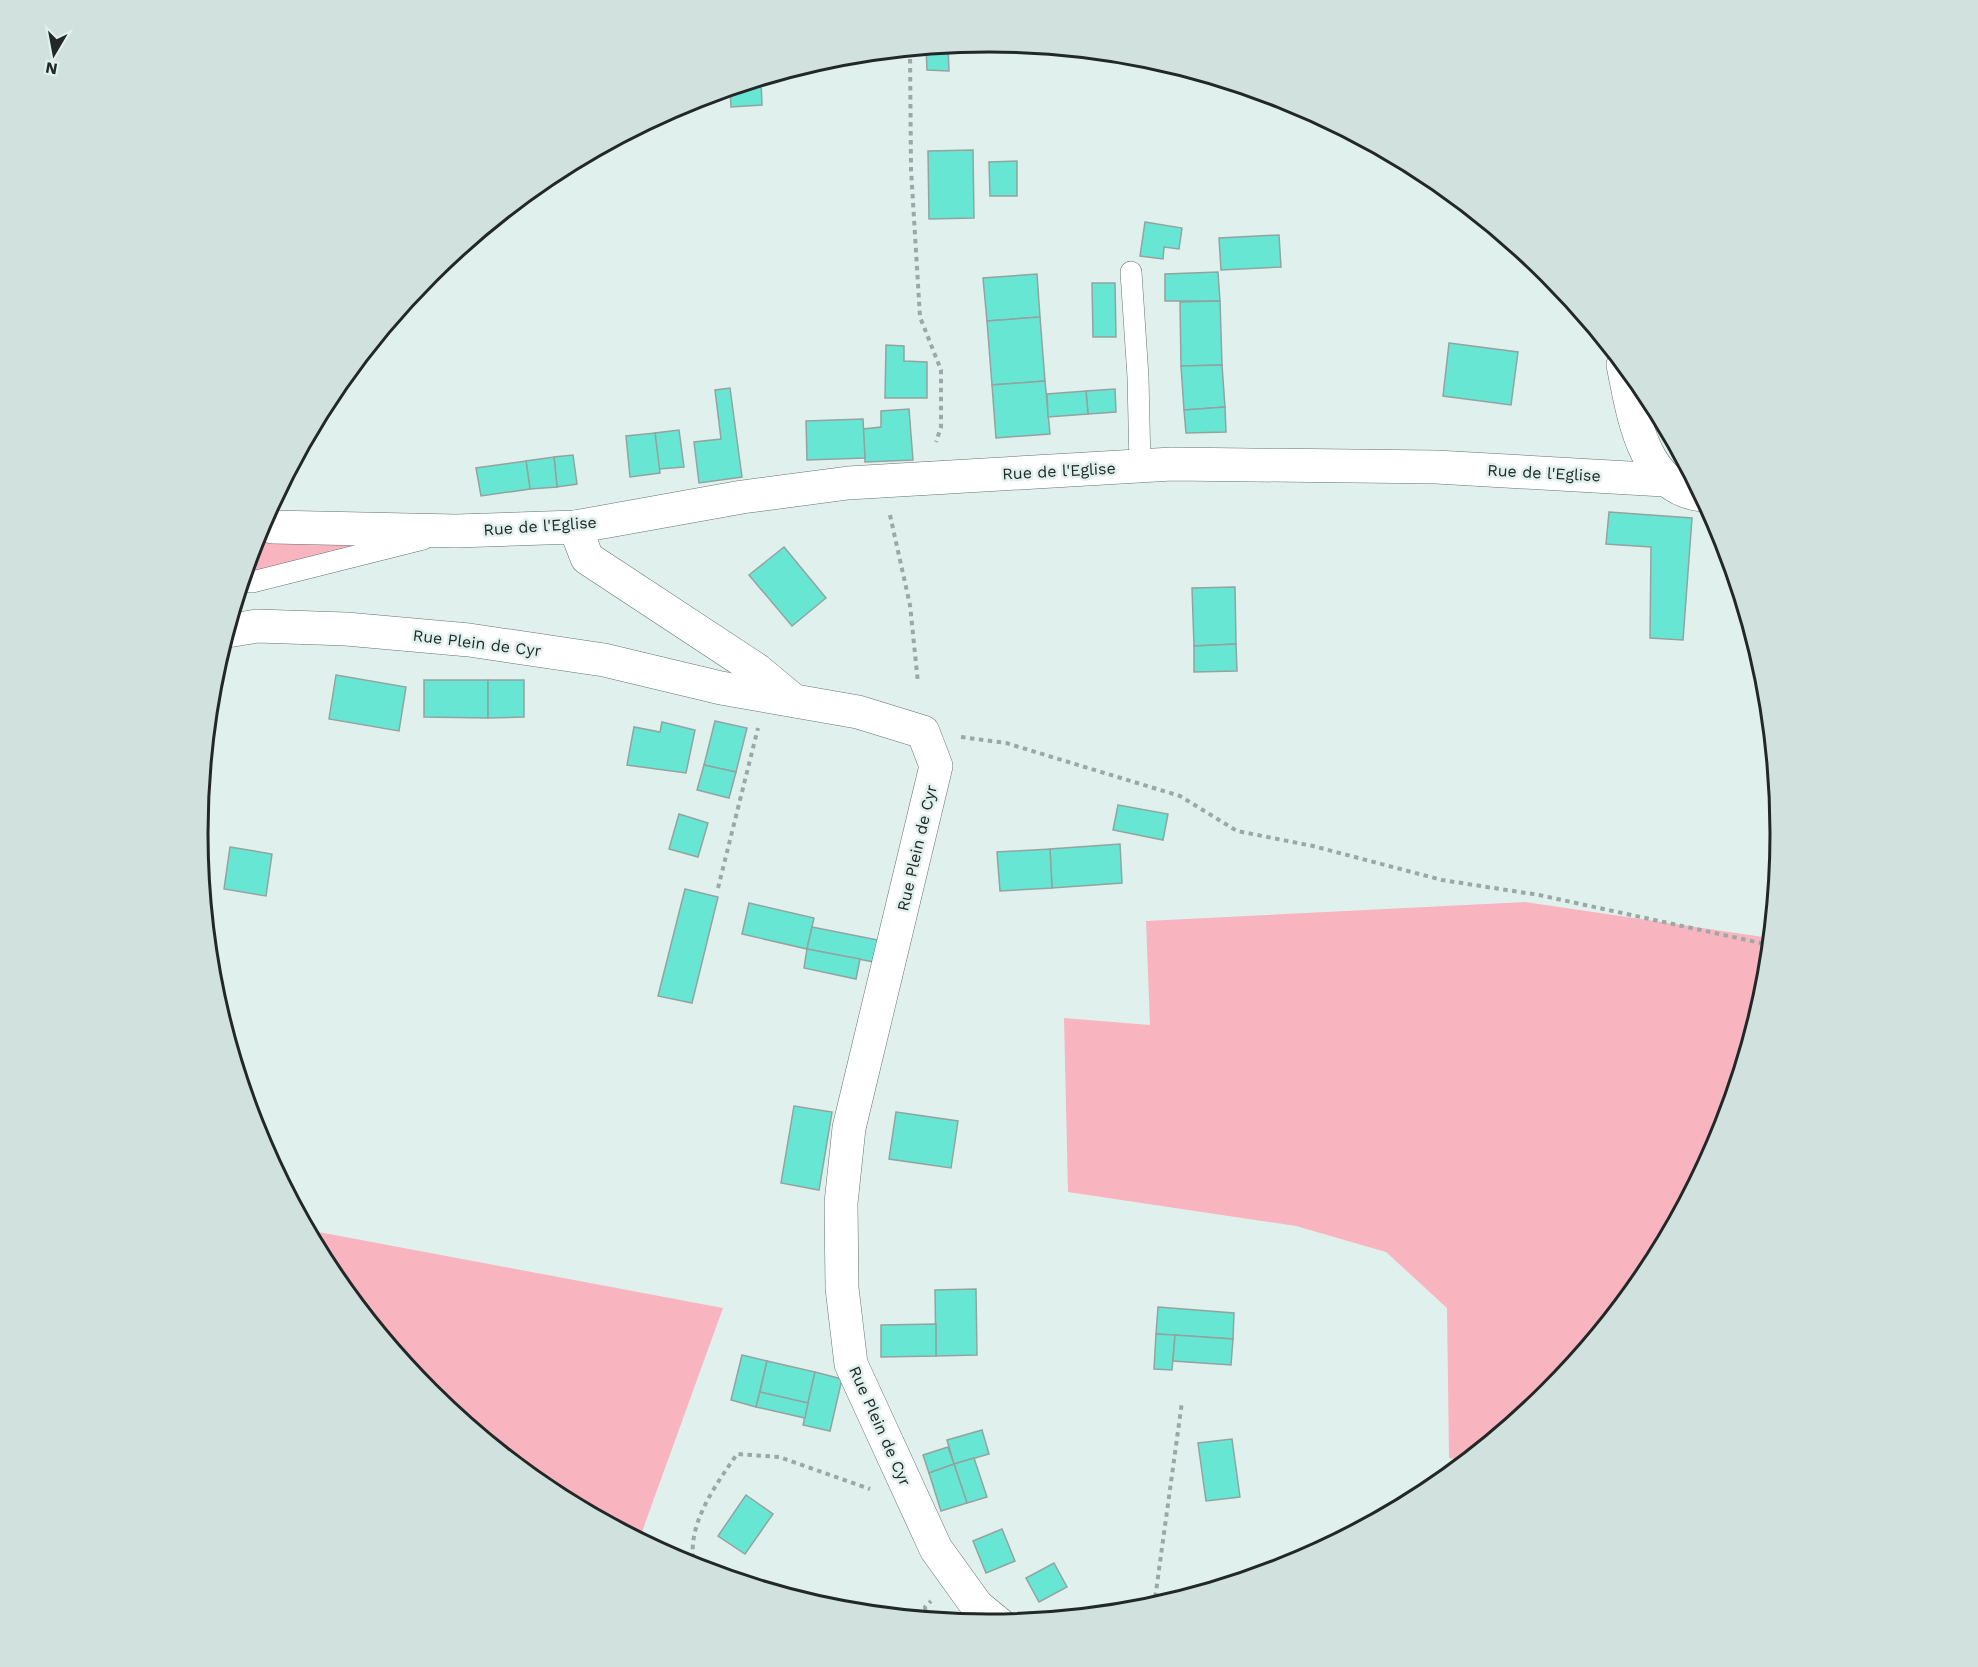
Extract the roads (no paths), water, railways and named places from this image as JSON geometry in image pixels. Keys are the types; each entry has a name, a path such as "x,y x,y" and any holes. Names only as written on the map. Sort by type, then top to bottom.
{"street":[{"path":"1627,384 1637,433 1664,480"},
{"name":"Rue de l'Eglise","path":"272,525 456,531 574,527 742,497 882,481 1140,466 1292,464 1436,467 1664,480 1690,491"},
{"path":"574,527 587,558 757,670 780,698"},
{"name":"Rue Plein de Cyr","path":"235,630 257,626 346,629 469,640 604,660 780,698 858,712 924,732 936,766 849,1128 841,1203 842,1288 851,1364 936,1549 977,1606 987,1614"}],"lane":[{"path":"1131,272 1138,377 1140,466"},
{"name":"Rue de l'Eglise","path":"249,582 456,531"}]}
